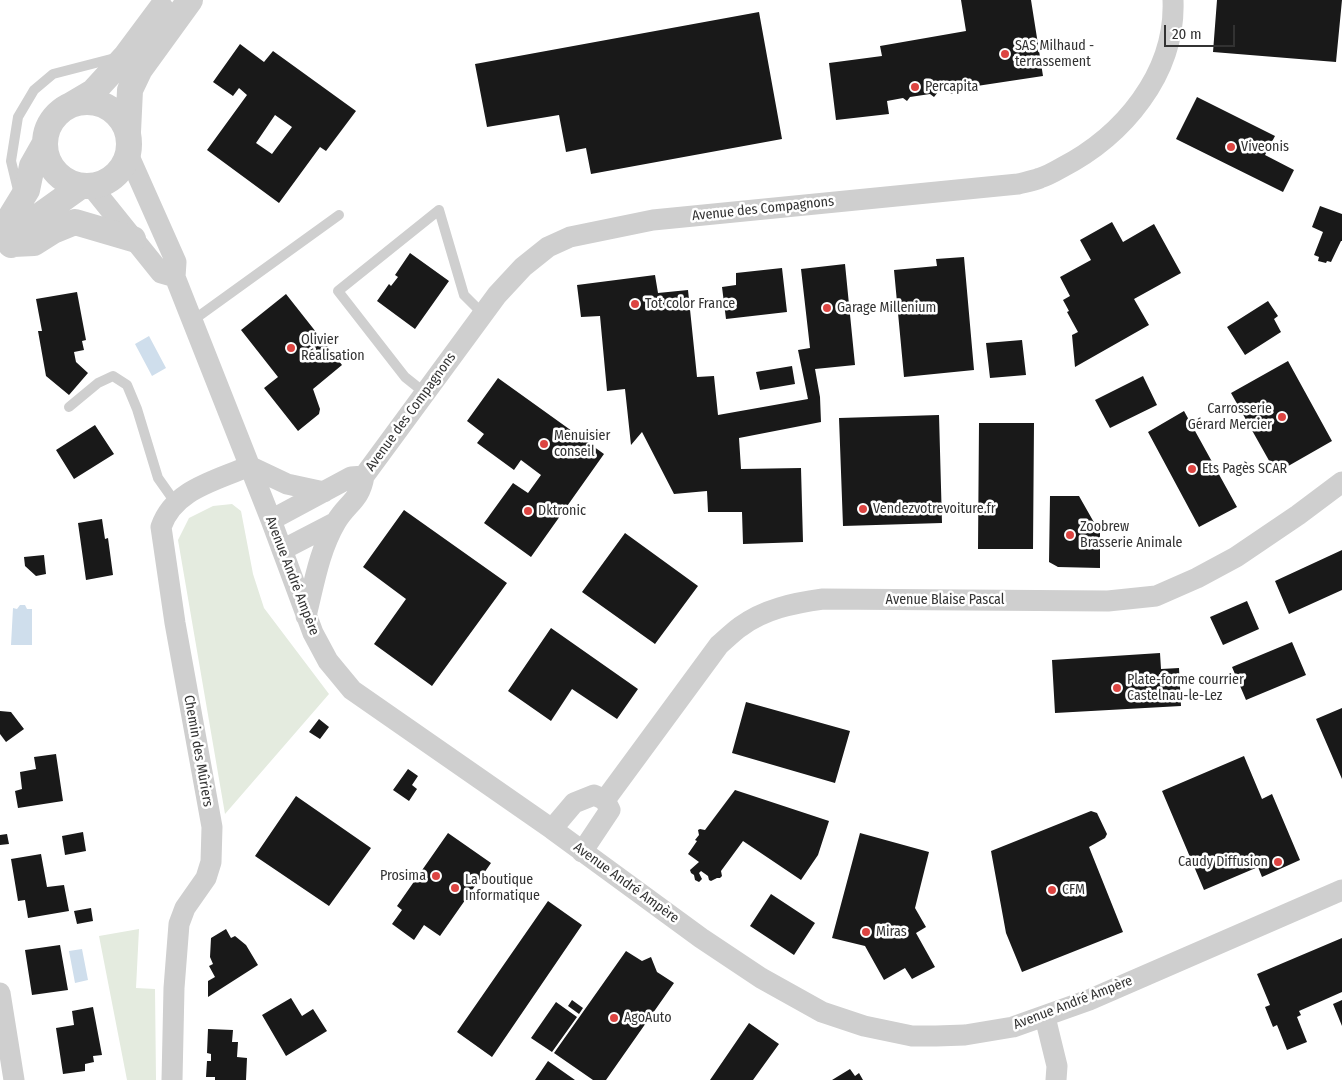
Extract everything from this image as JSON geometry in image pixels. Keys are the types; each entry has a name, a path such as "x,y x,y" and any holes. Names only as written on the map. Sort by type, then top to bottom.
{"street":[{"path":"168,0 126,56 93,92 56,116 48,128 45,143 46,155 51,166 69,182 86,186 104,183 115,176 124,166 128,143 130,90 140,69 190,0"},
{"name":"Avenue des Compagnons","path":"306,616 320,559 336,522 362,490 364,476 497,295 523,267 548,247 570,237 653,220 1018,184 1041,178 1078,159 1102,142 1125,122 1146,94 1159,70 1168,43 1173,0"},
{"path":"68,107 79,103 92,102 104,105 123,121 128,143"},
{"path":"4,244 27,190 32,166 45,143"},
{"name":"Avenue André Ampère","path":"128,143 176,262 174,277 271,520 312,633 328,661 352,690 552,829 709,943 762,978 822,1012 864,1026 912,1036 965,1035 1004,1029 1098,996 1342,890"},
{"path":"86,186 134,239 161,273 174,277"},
{"path":"4,244 39,216 86,186"},
{"path":"4,244 34,243 53,231 75,222 134,239"},
{"path":"249,466 287,484 324,492"},
{"name":"Chemin des Mûriers","path":"172,1080 174,988 179,924 185,908 206,878 212,862 212,827 175,623 161,527 165,515 175,502 189,492 249,466"},
{"name":"Avenue des Compagnons","path":"271,520 351,477 364,476"},
{"name":"Avenue Blaise Pascal","path":"582,852 610,810 605,800 720,646 741,626 764,614 792,603 823,599 1108,601 1156,596 1197,578 1236,556 1298,516 1342,482"},
{"name":"Avenue des Compagnons","path":"282,550 336,522"},
{"path":"552,829 574,803 594,795 605,800"},
{"path":"0,993 14,1080"},
{"path":"1045,1016 1056,1066 1056,1080"}],"lane":[{"path":"21,202 11,160 18,117 34,90 53,74 126,56"},
{"path":"425,393 406,377 338,291 438,210 464,295 483,314"},
{"path":"192,321 339,215"},
{"path":"69,407 98,384 114,376 127,385 138,409 158,478 175,502"}],"shaded area":[{"path":"232,504 241,511 253,574 264,608 329,694 225,814 178,540 189,518 213,506"},
{"path":"139,929 136,988 155,989 156,1080 127,1080 99,936"}],"water":[{"path":"149,336 166,368 152,376 135,344"},
{"path":"20,605 25,605 27,609 32,609 32,645 11,645 13,608 17,609"},
{"path":"82,949 88,980 75,983 69,951"}],"building":[{"path":"961,0 1031,0 1043,76 957,89 952,94 947,91 938,92 934,97 930,94 910,97 907,101 903,98 887,101 889,114 836,120 829,63 882,56 880,46 966,31"},
{"path":"1217,0 1342,0 1336,62 1213,52"},
{"path":"759,12 782,139 591,174 586,148 566,152 559,115 487,127 475,64"},
{"path":"240,44 264,62 273,51 356,111 326,151 320,147 279,203 207,150 247,95 239,88 233,96 213,82","holes":["275,115 292,127 272,154 256,143"]},
{"name":"Viveonis","path":"1197,97 1275,136 1265,155 1294,170 1283,192 1176,139"},
{"path":"1320,206 1342,214 1342,241 1331,262 1327,261 1326,263 1318,261 1319,257 1314,255 1323,232 1312,227"},
{"path":"1112,222 1123,242 1154,224 1181,273 1134,299 1149,325 1075,367 1072,335 1078,332 1063,300 1070,296 1060,277 1091,260 1080,240"},
{"path":"410,253 449,281 415,329 377,301 389,284 391,286 398,277 395,275"},
{"path":"964,257 974,370 904,377 894,270 937,266 936,259"},
{"path":"845,264 855,365 815,369 820,397 821,422 739,438 741,469 801,468 803,542 743,544 742,512 708,512 707,491 674,494 642,432 631,445 625,389 607,391 600,316 581,317 577,285 655,275 658,293 688,290 697,377 714,376 718,415 808,399 798,350 810,348 801,269"},
{"path":"782,268 787,312 726,319 722,287 736,285 736,273"},
{"path":"77,292 86,340 82,341 84,350 74,352 76,362 88,373 69,395 46,376 38,331 42,331 36,299"},
{"name":"Olivier Réalisation","path":"286,294 342,365 313,389 320,409 319,414 298,431 264,388 278,377 241,330"},
{"path":"1268,301 1278,316 1274,319 1281,332 1245,355 1227,327"},
{"path":"1022,340 1026,375 990,378 986,343"},
{"name":"Carrosserie Gérard Mercier","path":"1288,361 1332,441 1276,473 1231,393"},
{"path":"792,366 795,384 760,390 756,372"},
{"path":"1143,376 1157,405 1110,428 1095,400"},
{"name":"Menuisier conseil","path":"498,378 604,454 531,557 484,523 513,483 528,493 541,475 521,460 514,470 477,443 484,434 467,421"},
{"name":"Ets Pagès SCAR","path":"1184,411 1237,507 1199,527 1148,432"},
{"path":"939,415 942,523 843,526 839,418"},
{"path":"979,423 1034,423 1033,549 978,549"},
{"path":"95,425 114,454 74,479 56,450"},
{"path":"1050,496 1079,496 1100,533 1100,568 1058,567 1049,562"},
{"path":"404,510 507,583 432,686 374,644 406,599 363,567"},
{"path":"102,519 105,539 108,538 113,575 86,580 78,523"},
{"path":"625,533 698,586 655,644 582,592"},
{"path":"1342,550 1342,590 1289,614 1275,581"},
{"path":"44,555 46,574 36,576 25,566 24,557"},
{"path":"1247,601 1259,629 1223,645 1210,617"},
{"path":"551,628 638,689 617,719 572,689 551,721 508,691"},
{"path":"1292,642 1306,675 1246,700 1232,667"},
{"name":"Plate-forme courrier Castelnau-le-Lez","path":"1160,653 1161,669 1179,668 1181,706 1055,713 1052,660"},
{"path":"746,702 850,731 835,783 732,753"},
{"path":"1342,708 1342,779 1316,719"},
{"path":"0,711 11,712 24,729 6,742 0,734"},
{"path":"319,719 329,727 320,739 309,732"},
{"path":"56,754 63,801 18,808 15,791 22,789 20,772 36,769 34,757"},
{"path":"1244,756 1262,799 1272,794 1300,860 1262,877 1258,867 1204,890 1162,791"},
{"path":"408,769 418,776 412,785 417,789 409,801 393,790"},
{"path":"735,790 829,821 818,855 801,880 743,841 721,871 722,876 720,878 711,881 701,871 699,873 702,879 699,882 695,880 690,870 699,862 688,854 697,841 695,840 699,835 698,830 705,830"},
{"path":"296,796 371,848 329,906 255,856"},
{"name":"CFM","path":"1091,811 1097,813 1107,834 1105,838 1089,847 1123,932 1022,972 1006,933 991,851"},
{"path":"83,832 86,851 65,855 62,836"},
{"path":"448,833 491,863 440,936 424,925 414,940 392,924 402,910 397,906"},
{"path":"860,833 929,852 915,908 926,927 916,933 935,967 912,979 905,968 884,980 865,946 832,938"},
{"path":"7,834 9,844 0,845 0,835"},
{"path":"41,854 47,887 64,885 69,911 28,918 25,900 18,901 11,859"},
{"path":"771,894 815,923 794,955 750,926"},
{"path":"548,901 582,925 492,1057 457,1032"},
{"path":"91,908 93,921 77,924 74,911"},
{"path":"226,929 231,938 235,936 246,945 258,965 208,997 208,981 215,977 209,966 213,964 210,957 211,938"},
{"path":"1342,938 1342,992 1299,1011 1301,1015 1297,1017 1307,1042 1287,1050 1277,1025 1273,1027 1265,1007 1270,1005 1257,974"},
{"path":"60,945 68,990 32,995 25,950"},
{"name":"AgoAuto","path":"626,951 642,961 651,957 657,972 674,983 606,1080 593,1080 554,1053"},
{"path":"291,998 302,1016 313,1009 327,1031 286,1056 262,1015"},
{"path":"572,1000 583,1008 579,1014 568,1006"},
{"path":"1342,1000 1342,1026 1333,1004"},
{"path":"556,1002 577,1017 552,1052 531,1038"},
{"path":"93,1007 102,1055 93,1056 94,1062 85,1064 85,1071 63,1074 56,1028 74,1025 72,1011"},
{"path":"749,1023 779,1044 753,1080 710,1080"},
{"path":"208,1029 233,1030 232,1042 238,1042 237,1057 247,1058 246,1080 215,1080 215,1077 206,1077 207,1061 211,1061 211,1054 207,1053"},
{"path":"548,1061 575,1080 535,1080"},
{"path":"850,1069 855,1076 859,1073 863,1080 832,1080"}],"place":[{"name":"SAS Milhaud - terrassement","path":"1005,54"},
{"name":"Percapita","path":"915,87"},
{"name":"Viveonis","path":"1231,147"},
{"name":"Tot color France","path":"635,304"},
{"name":"Garage Millenium","path":"827,308"},
{"name":"Olivier Réalisation","path":"291,348"},
{"name":"Carrosserie Gérard Mercier","path":"1282,417"},
{"name":"Menuisier conseil","path":"544,444"},
{"name":"Ets Pagès SCAR","path":"1192,469"},
{"name":"Vendezvotrevoiture.fr","path":"863,509"},
{"name":"Dktronic","path":"528,511"},
{"name":"Zoobrew Brasserie Animale","path":"1070,535"},
{"name":"Plate-forme courrier Castelnau-le-Lez","path":"1117,688"},
{"name":"Caudy Diffusion","path":"1278,862"},
{"name":"Prosima","path":"436,876"},
{"name":"La boutique Informatique","path":"455,888"},
{"name":"CFM","path":"1052,890"},
{"name":"Miras","path":"866,932"},
{"name":"AgoAuto","path":"614,1018"}]}
